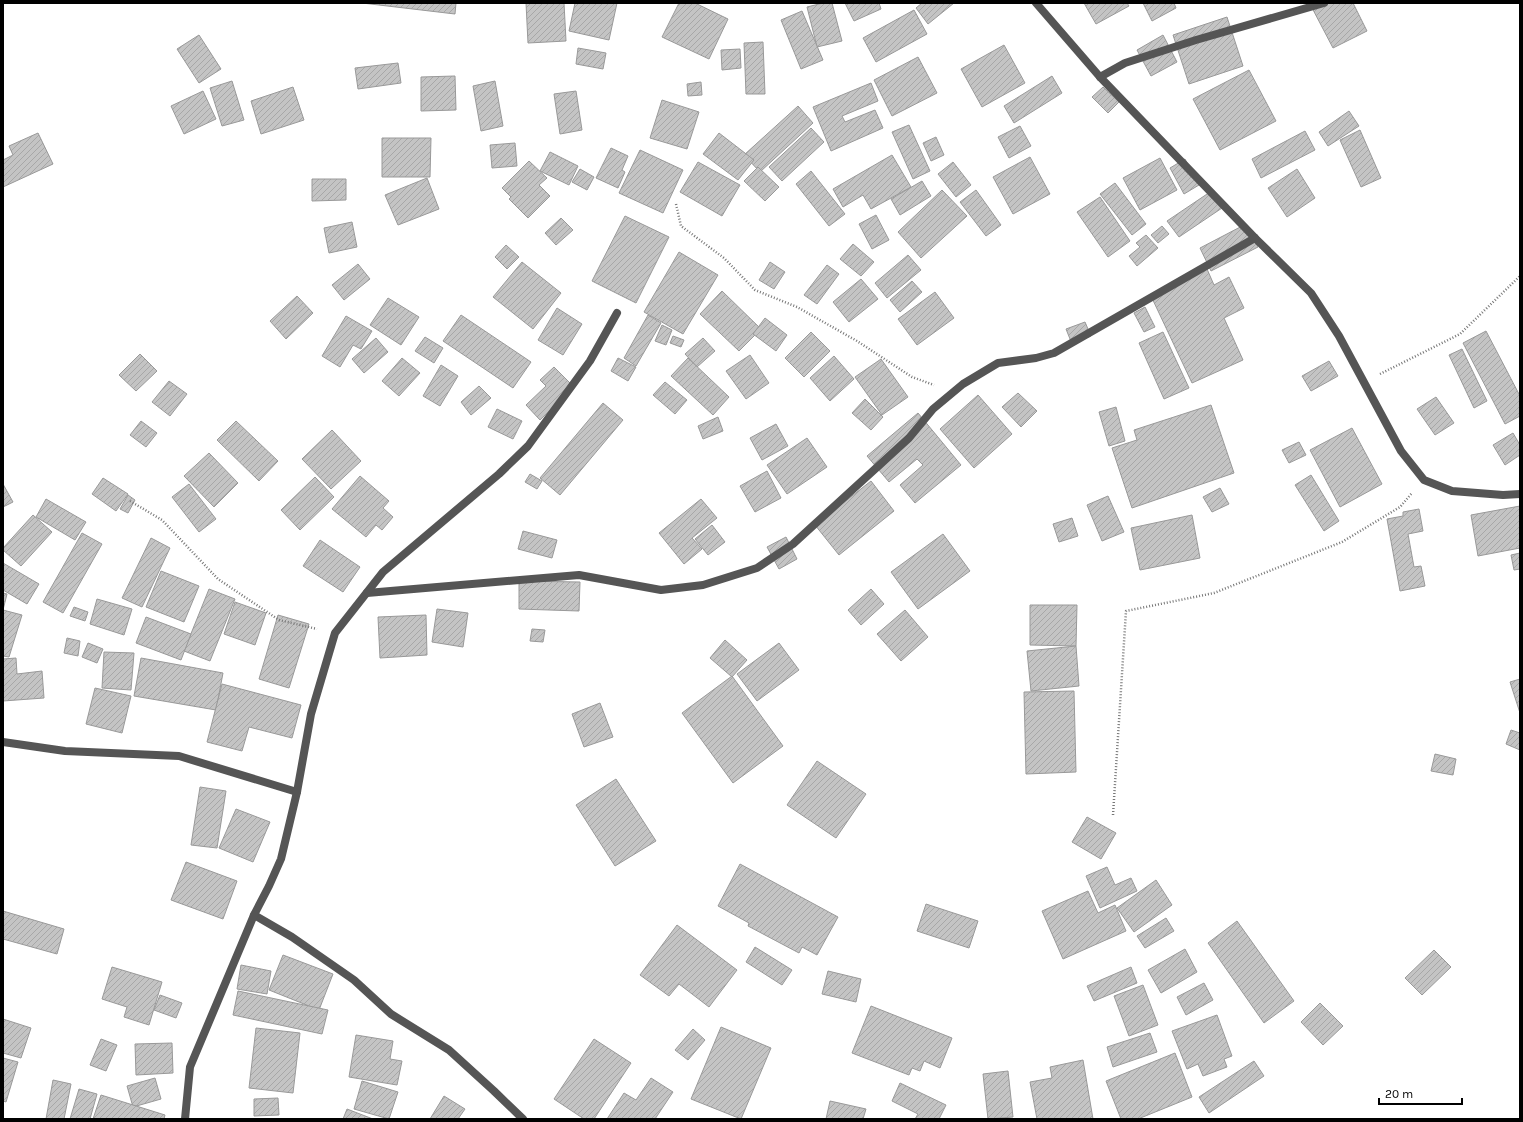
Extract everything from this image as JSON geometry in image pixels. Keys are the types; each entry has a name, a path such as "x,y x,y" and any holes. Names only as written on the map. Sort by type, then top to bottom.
{"street":[{"path":"1036,3 1100,77 1255,238 1311,293 1339,336 1401,451 1424,480 1452,491 1503,495 1520,494"},
{"path":"1100,77 1125,63 1196,40 1324,3"},
{"path":"367,593 579,575 661,590 703,585 757,568 793,544 909,438 933,409 963,384 998,363 1036,358 1054,353 1255,238"},
{"path":"185,1119 190,1067 254,915 281,859 297,792 311,714 335,633 383,572 500,474 528,446 590,361 617,313"},
{"path":"3,742 65,751 179,756 297,792"},
{"path":"254,915 292,937 354,980 391,1014 449,1050 522,1119"}],"path":[{"path":"676,204 681,226 724,258 755,290 797,307 912,376 953,392"},
{"path":"1374,377 1460,334 1520,276"},
{"path":"1113,815 1126,611 1214,593 1342,542 1400,507 1424,480"},
{"path":"130,501 162,520 218,579 279,620 335,633"}],"building":[{"path":"362,3 456,3 455,14"},
{"path":"526,3 564,3 566,41 528,43"},
{"path":"575,3 617,3 609,40 569,31"},
{"path":"679,3 695,3 728,19 709,59 662,37"},
{"path":"823,3 832,3 842,41 817,47 807,7"},
{"path":"845,3 879,3 881,9 854,21"},
{"path":"922,3 954,3 928,24 916,8"},
{"path":"1084,3 1127,3 1129,6 1096,24"},
{"path":"1143,3 1174,3 1176,8 1152,21"},
{"path":"1353,3 1367,31 1333,48 1310,4"},
{"path":"914,10 927,34 876,62 863,38"},
{"path":"802,11 823,60 801,69 781,20"},
{"path":"1227,17 1243,66 1189,84 1173,35"},
{"path":"199,35 221,69 199,83 177,49"},
{"path":"1163,35 1177,62 1151,76 1137,50"},
{"path":"763,42 765,94 746,94 744,43"},
{"path":"1004,45 1025,83 982,107 961,69"},
{"path":"578,48 606,53 603,69 576,64"},
{"path":"740,49 741,68 722,70 721,50"},
{"path":"918,57 937,93 892,116 874,80"},
{"path":"398,63 401,83 358,89 355,68"},
{"path":"1249,70 1276,121 1220,150 1193,99"},
{"path":"455,76 456,110 421,111 421,77"},
{"path":"1052,76 1062,93 1014,123 1004,106"},
{"path":"232,81 244,120 222,126 210,88"},
{"path":"495,81 503,126 481,131 473,86"},
{"path":"701,82 702,95 688,96 687,84"},
{"path":"871,83 878,101 842,116 845,122 875,110 883,128 831,151 813,107"},
{"path":"293,87 304,120 261,134 251,101"},
{"path":"1103,87 1119,102 1108,113 1092,97"},
{"path":"203,91 216,119 184,134 171,106"},
{"path":"576,91 582,130 560,134 554,94"},
{"path":"662,100 699,112 687,149 650,138"},
{"path":"798,106 813,123 760,172 744,155"},
{"path":"1349,111 1359,126 1328,146 1319,132"},
{"path":"909,125 930,171 913,179 892,132"},
{"path":"1020,126 1031,146 1009,158 998,137"},
{"path":"811,128 824,142 782,181 769,167"},
{"path":"1360,130 1381,178 1361,187 1340,140"},
{"path":"1305,131 1315,150 1261,178 1252,159"},
{"path":"38,133 53,164 3,187 3,160 13,155 9,146"},
{"path":"719,133 754,160 738,180 703,154"},
{"path":"936,137 944,155 931,161 923,143"},
{"path":"382,138 431,138 430,177 382,177"},
{"path":"515,143 517,166 492,168 490,145"},
{"path":"611,148 628,156 622,170 625,172 618,188 596,178"},
{"path":"640,150 683,170 663,213 619,193"},
{"path":"550,152 578,166 569,185 540,171"},
{"path":"892,155 911,187 871,209 863,195 843,207 833,189"},
{"path":"1030,157 1050,194 1013,214 993,177"},
{"path":"1160,158 1177,190 1140,210 1123,178"},
{"path":"1185,159 1199,185 1184,194 1170,168"},
{"path":"529,161 547,178 539,185 550,196 528,218 509,199 511,197 502,188"},
{"path":"698,162 740,185 722,216 680,192"},
{"path":"953,162 971,185 956,197 938,174"},
{"path":"758,167 779,187 765,201 744,181"},
{"path":"580,169 594,177 587,190 572,182"},
{"path":"1297,169 1315,198 1287,217 1268,188"},
{"path":"811,171 845,214 829,226 796,184"},
{"path":"427,178 439,209 398,225 385,195"},
{"path":"312,179 346,179 346,200 312,201"},
{"path":"922,181 931,196 900,215 891,199"},
{"path":"1115,183 1146,224 1132,235 1100,194"},
{"path":"942,190 967,216 921,258 898,232"},
{"path":"976,190 1001,225 986,236 960,202"},
{"path":"1213,190 1225,206 1179,237 1167,221"},
{"path":"1100,197 1130,241 1108,257 1077,212"},
{"path":"876,215 889,240 872,249 859,224"},
{"path":"625,216 669,237 636,303 592,281"},
{"path":"561,218 573,230 556,245 545,233"},
{"path":"352,222 357,247 329,253 324,228"},
{"path":"1246,224 1258,247 1211,271 1200,248"},
{"path":"1162,226 1169,234 1158,243 1151,235"},
{"path":"1146,235 1158,248 1137,266 1129,256 1140,247 1136,243"},
{"path":"853,244 874,262 861,276 840,259"},
{"path":"506,245 519,257 507,269 495,257"},
{"path":"679,252 718,275 683,334 644,312"},
{"path":"908,255 921,270 887,298 875,283"},
{"path":"522,262 561,293 533,329 493,297"},
{"path":"770,262 785,272 774,289 759,280"},
{"path":"358,264 370,279 344,300 332,285"},
{"path":"827,265 839,274 817,304 804,295"},
{"path":"1207,269 1214,285 1229,277 1244,308 1224,318 1243,360 1192,383 1151,296"},
{"path":"861,279 878,299 849,322 833,302"},
{"path":"912,281 922,292 900,312 890,300"},
{"path":"722,291 761,329 739,351 700,314"},
{"path":"935,292 954,318 917,345 898,319"},
{"path":"297,296 313,313 286,339 270,321"},
{"path":"388,298 419,317 401,345 370,325"},
{"path":"1145,307 1155,327 1144,332 1134,313"},
{"path":"557,308 582,324 563,355 538,340"},
{"path":"461,315 531,362 513,388 443,341"},
{"path":"648,315 661,323 636,366 624,358"},
{"path":"346,316 372,331 361,349 353,345 340,367 322,356"},
{"path":"765,318 787,335 776,351 753,334"},
{"path":"1085,322 1091,336 1072,344 1066,329"},
{"path":"662,325 672,330 666,345 655,341"},
{"path":"1486,331 1520,396 1520,416 1505,424 1463,343"},
{"path":"811,332 830,351 804,377 785,358"},
{"path":"1163,332 1189,388 1164,399 1139,343"},
{"path":"673,336 684,340 681,347 670,343"},
{"path":"425,337 443,348 434,363 415,351"},
{"path":"376,338 388,352 364,373 352,359"},
{"path":"703,338 715,351 697,367 685,354"},
{"path":"1462,349 1487,401 1474,408 1449,355"},
{"path":"140,354 157,371 136,391 119,375"},
{"path":"750,355 769,383 746,399 726,371"},
{"path":"834,356 854,379 830,401 810,378"},
{"path":"402,358 420,373 399,396 382,381"},
{"path":"618,358 636,367 628,381 611,371"},
{"path":"688,358 729,397 713,415 671,376"},
{"path":"881,359 908,397 882,415 855,377"},
{"path":"1329,361 1338,376 1311,391 1302,376"},
{"path":"441,365 458,376 440,406 423,396"},
{"path":"554,367 574,387 540,420 526,405 546,386 540,380"},
{"path":"169,381 187,394 170,416 152,402"},
{"path":"665,382 687,400 675,414 653,395"},
{"path":"479,386 491,398 471,415 461,402"},
{"path":"1018,393 1037,411 1021,427 1002,407"},
{"path":"978,395 1012,434 974,468 940,429"},
{"path":"1436,397 1454,423 1435,435 1417,409"},
{"path":"865,399 883,417 871,430 852,413"},
{"path":"603,403 623,420 560,495 540,478"},
{"path":"1211,405 1234,473 1132,508 1112,448 1137,440 1134,430"},
{"path":"1116,407 1125,441 1109,446 1099,412"},
{"path":"497,409 522,421 513,439 488,427"},
{"path":"918,413 961,465 915,503 900,485 923,465 917,459 889,482 867,456"},
{"path":"718,417 723,431 703,439 698,426"},
{"path":"141,421 157,433 146,447 130,435"},
{"path":"236,421 278,461 259,481 217,440"},
{"path":"776,424 788,446 762,460 750,438"},
{"path":"1352,428 1382,484 1340,507 1310,450"},
{"path":"332,430 361,461 331,489 302,459"},
{"path":"1513,433 1520,445 1520,455 1505,465 1493,445"},
{"path":"807,438 827,467 787,494 767,465"},
{"path":"1299,442 1306,455 1289,463 1282,450"},
{"path":"209,453 238,483 214,507 184,476"},
{"path":"767,471 781,498 755,512 740,486"},
{"path":"530,474 542,481 537,489 525,482"},
{"path":"1311,475 1339,521 1324,531 1295,485"},
{"path":"360,476 389,501 383,508 393,517 382,530 376,525 366,537 332,509"},
{"path":"315,477 334,497 300,530 281,510"},
{"path":"103,478 128,494 116,511 92,494"},
{"path":"871,481 894,511 839,555 815,525"},
{"path":"3,484 13,502 3,507"},
{"path":"189,484 216,519 199,532 172,497"},
{"path":"1220,488 1229,504 1212,512 1203,497"},
{"path":"128,495 135,500 128,513 120,509"},
{"path":"1108,496 1124,532 1102,541 1087,505"},
{"path":"46,499 86,522 75,540 36,517"},
{"path":"701,499 717,518 692,538 702,549 684,564 659,533"},
{"path":"1520,506 1520,548 1478,556 1471,515"},
{"path":"1419,509 1423,531 1408,534 1414,567 1421,566 1425,586 1400,591 1387,519 1403,516 1403,512"},
{"path":"33,515 52,532 21,566 3,550 3,548"},
{"path":"1192,515 1200,558 1140,570 1131,528"},
{"path":"1072,518 1078,536 1059,542 1053,524"},
{"path":"712,525 725,542 708,555 695,539"},
{"path":"523,531 557,540 552,558 518,549"},
{"path":"82,533 102,544 63,613 43,602"},
{"path":"943,534 970,571 918,609 891,572"},
{"path":"786,537 797,559 779,569 767,547"},
{"path":"151,538 170,548 142,607 122,598"},
{"path":"320,540 360,567 343,592 303,566"},
{"path":"1520,553 1520,569 1514,570 1511,555"},
{"path":"3,563 39,584 27,604 3,590"},
{"path":"161,571 199,586 184,622 146,607"},
{"path":"519,581 580,582 579,611 519,609"},
{"path":"209,589 235,599 210,661 184,651"},
{"path":"871,589 884,604 861,625 848,610"},
{"path":"3,593 7,594 3,610"},
{"path":"97,599 132,609 124,635 90,624"},
{"path":"235,602 266,613 255,645 224,634"},
{"path":"1030,605 1077,605 1076,646 1030,645"},
{"path":"74,607 88,612 85,621 70,616"},
{"path":"437,609 468,613 463,647 432,642"},
{"path":"3,610 22,615 9,657 3,656"},
{"path":"905,610 928,637 901,661 877,634"},
{"path":"278,615 309,624 289,688 259,679"},
{"path":"426,615 427,655 380,658 378,617"},
{"path":"146,617 191,634 181,660 136,643"},
{"path":"532,629 545,630 543,642 530,641"},
{"path":"67,638 80,641 78,656 64,653"},
{"path":"725,640 747,660 732,677 710,658"},
{"path":"88,643 103,649 97,663 82,657"},
{"path":"779,643 799,670 757,701 737,674"},
{"path":"1076,646 1079,686 1031,691 1027,651"},
{"path":"104,652 134,653 131,690 102,688"},
{"path":"16,658 17,674 42,671 44,698 3,701 3,659"},
{"path":"141,658 223,673 216,710 134,696"},
{"path":"732,676 783,746 733,783 682,713"},
{"path":"1520,679 1520,713 1510,682"},
{"path":"222,684 301,705 292,738 249,727 242,751 207,742"},
{"path":"95,688 131,696 122,733 86,724"},
{"path":"1074,691 1076,772 1026,774 1024,692"},
{"path":"600,703 613,737 584,747 572,714"},
{"path":"1511,730 1520,733 1520,750 1506,744"},
{"path":"1435,754 1456,759 1453,775 1431,771"},
{"path":"817,761 866,794 836,838 787,805"},
{"path":"616,779 656,841 615,866 576,805"},
{"path":"200,787 226,791 217,848 191,845"},
{"path":"236,809 270,822 253,862 219,848"},
{"path":"1087,817 1116,833 1101,859 1072,842"},
{"path":"186,862 237,881 223,919 171,900"},
{"path":"740,864 838,917 817,955 802,947 799,953 748,926 749,923 718,906"},
{"path":"1107,867 1115,885 1131,878 1137,891 1100,908 1086,876"},
{"path":"1156,880 1172,905 1134,932 1117,908"},
{"path":"1088,891 1098,913 1115,905 1126,931 1063,959 1042,911"},
{"path":"926,904 978,921 969,948 917,931"},
{"path":"3,911 64,929 57,954 3,939"},
{"path":"1166,918 1174,931 1145,948 1137,936"},
{"path":"1237,921 1294,1001 1264,1023 1208,943"},
{"path":"677,925 737,970 709,1007 679,984 669,996 640,975"},
{"path":"755,947 792,970 782,985 746,962"},
{"path":"1185,949 1197,972 1161,993 1148,970"},
{"path":"1434,950 1451,967 1422,995 1405,978"},
{"path":"283,955 333,974 319,1010 269,990"},
{"path":"241,965 271,971 267,994 237,989"},
{"path":"112,967 162,982 149,1025 124,1017 127,1007 102,999"},
{"path":"1131,967 1137,983 1094,1001 1087,986"},
{"path":"828,971 861,979 856,1002 822,994"},
{"path":"1204,983 1213,1000 1186,1015 1177,997"},
{"path":"1143,985 1158,1025 1129,1036 1114,996"},
{"path":"238,991 328,1010 322,1034 233,1015"},
{"path":"160,995 182,1003 176,1018 154,1010"},
{"path":"1320,1003 1343,1026 1323,1045 1301,1022"},
{"path":"871,1006 952,1038 940,1068 924,1061 920,1071 912,1068 909,1075 852,1053"},
{"path":"1217,1015 1232,1056 1224,1059 1227,1067 1203,1076 1198,1064 1187,1069 1172,1031"},
{"path":"3,1019 31,1028 21,1058 3,1053"},
{"path":"721,1027 771,1048 741,1119 691,1099"},
{"path":"256,1028 300,1033 293,1093 249,1088"},
{"path":"693,1029 705,1040 688,1060 675,1050"},
{"path":"1150,1033 1157,1052 1113,1067 1107,1047"},
{"path":"356,1035 393,1041 390,1059 402,1061 397,1085 349,1077"},
{"path":"101,1039 117,1045 106,1071 90,1065"},
{"path":"594,1039 631,1063 594,1119 584,1119 554,1099"},
{"path":"172,1043 173,1073 136,1075 135,1044"},
{"path":"1175,1053 1192,1097 1138,1119 1121,1119 1106,1081"},
{"path":"3,1058 18,1062 6,1102 3,1101"},
{"path":"1083,1060 1093,1119 1037,1119 1030,1082 1052,1078 1050,1067"},
{"path":"1254,1061 1264,1076 1209,1113 1199,1097"},
{"path":"1008,1071 1013,1117 988,1119 983,1074"},
{"path":"155,1078 161,1099 133,1107 127,1086"},
{"path":"651,1078 673,1092 655,1119 607,1119 624,1093 636,1100"},
{"path":"53,1080 71,1084 64,1119 46,1119"},
{"path":"362,1081 398,1092 389,1119 354,1109"},
{"path":"900,1083 946,1105 939,1119 915,1119 918,1114 892,1101"},
{"path":"79,1089 97,1094 90,1119 70,1119"},
{"path":"101,1095 165,1115 164,1119 93,1119"},
{"path":"444,1096 465,1109 458,1119 430,1119"},
{"path":"278,1098 279,1115 254,1116 254,1099"},
{"path":"830,1101 866,1109 863,1119 826,1119"},
{"path":"347,1109 373,1119 343,1119"}]}
